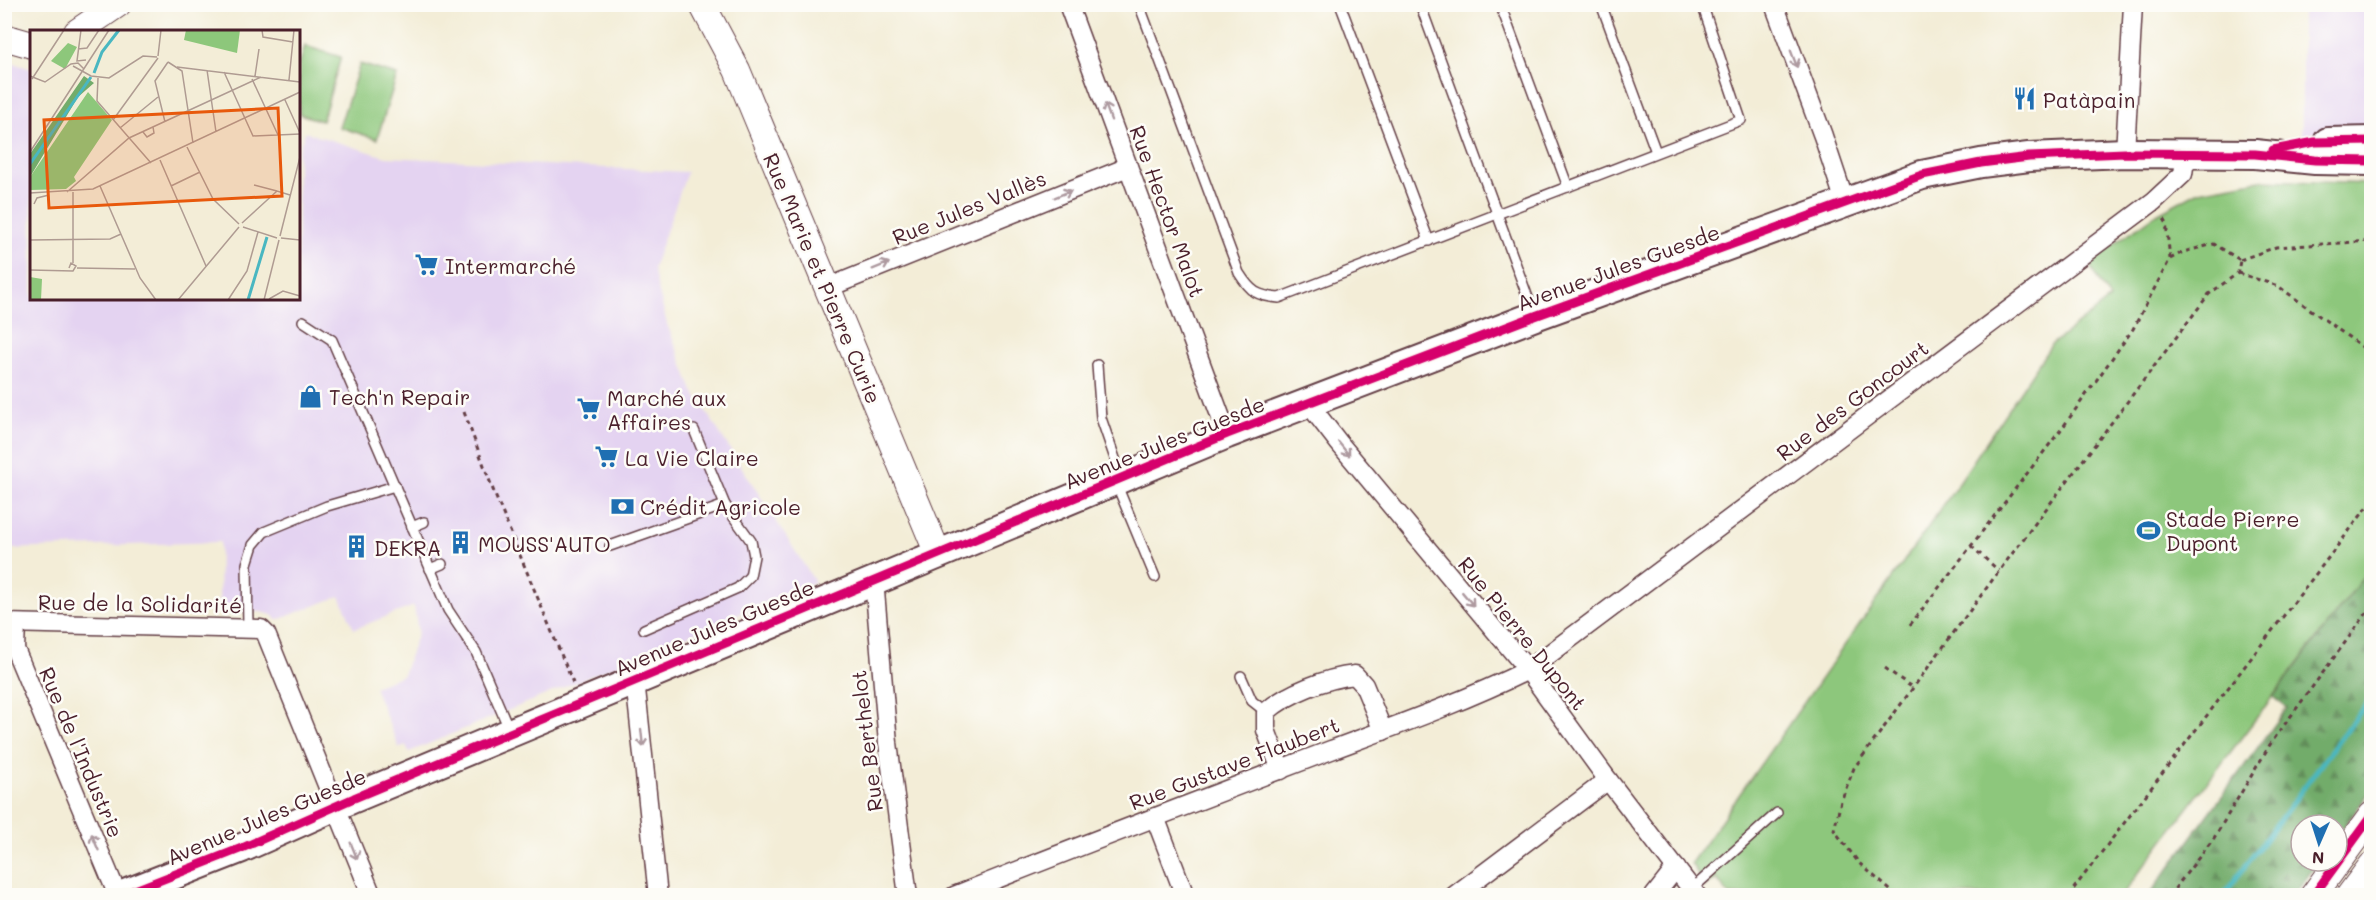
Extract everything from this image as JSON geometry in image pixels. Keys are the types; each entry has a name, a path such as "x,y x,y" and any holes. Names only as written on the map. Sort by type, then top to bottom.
{"main road":[{"name":"Avenue Jules Guesde","path":"119,896 242,848 635,680 1227,434 1535,316 1922,175 1981,163 2029,157 2125,153 2255,154 2314,160 2370,145"}],"street":[{"path":"80,30 118,4"},
{"name":"Rue Marie et Pierre Curie","path":"702,4 737,70 938,554"},
{"name":"Rue Hector Malot","path":"1068,4 1227,434"},
{"path":"1774,4 1845,202"},
{"path":"2125,153 2133,4"},
{"path":"4,37 30,44"},
{"name":"Rue des Goncourt","path":"1528,669 2154,201 2182,174 2186,153"},
{"name":"Rue Jules Vallès","path":"827,288 1128,167"},
{"name":"Rue Pierre Dupont","path":"1308,403 1528,669 1608,780 1694,892"},
{"name":"Rue Berthelot","path":"874,580 888,743 908,896"},
{"name":"Rue de la Solidarité","path":"10,623 261,629 266,634 372,896"},
{"name":"Rue de l'Industrie","path":"10,623 15,649 119,896"},
{"name":"Rue Gustave Flaubert","path":"954,896 1383,731 1488,689 1528,669"},
{"path":"1281,770 1266,730 1266,712 1279,700 1340,676 1355,675 1364,685 1383,731"},
{"path":"635,680 658,896"},
{"path":"1454,896 1608,780"},
{"path":"2313,896 2372,815"},
{"path":"1155,817 1185,896"},
{"path":"2349,896 2372,865"},
{"path":"1653,896 1676,868"}],"lane":[{"path":"1139,4 1239,273 1248,287 1263,297 1280,297 1429,242 1741,120 1702,4"},
{"path":"1340,4 1429,242"},
{"path":"1420,4 1535,316"},
{"path":"1500,4 1568,187"},
{"path":"1601,4 1656,152"},
{"path":"303,321 332,340 448,610 476,652 510,733"},
{"path":"1097,365 1101,418 1119,479 1155,577"},
{"path":"644,629 738,588 750,576 754,556 751,541 725,505 694,430"},
{"path":"248,627 247,564 253,545 264,532 327,506 395,486"},
{"path":"610,546 725,505"},
{"path":"412,527 424,522"},
{"path":"430,569 442,564"},
{"path":"1241,676 1252,701 1266,712"},
{"path":"1694,892 1777,813"}],"path":[{"path":"2154,201 2166,222 2170,259"},
{"path":"2240,260 2276,247 2372,241"},
{"path":"1910,625 2063,427 2133,329 2170,259 2183,252 2214,244 2240,260"},
{"path":"1897,896 1859,863 1834,830 1841,801 1854,768 1999,571 2209,294 2238,273 2240,260"},
{"path":"2238,273 2278,286 2372,354"},
{"path":"464,412 495,495 581,703"},
{"path":"2068,896 2372,501"},
{"path":"1971,546 1999,571"},
{"path":"2169,896 2214,838 2271,743 2372,606"},
{"path":"1884,668 1913,688"}],"shaded area":[{"path":"2302,5 2371,5 2371,141 2302,145"},
{"path":"4,60 30,69 30,300 300,300 300,148 305,132 386,157 687,172 653,269 667,324 693,391 815,582 409,752 406,745 399,748 374,687 403,675 418,632 414,606 354,629 340,596 277,620 272,615 262,612 219,611 220,542 5,549"}],"green space":[{"path":"305,46 341,57 322,121 300,114 300,62"},
{"path":"360,64 397,75 377,139 339,127"},
{"name":"Stade Pierre Dupont","path":"2260,180 2371,184 2371,567 2122,895 1729,895 1717,879 1705,886 1691,863 1952,493 2051,345 2110,299 2088,263 2155,215 2199,191"},
{"path":"2371,567 2371,790 2349,820 2349,813 2289,813 2289,873 2310,873 2294,895 2149,895 2287,708 2273,697"}],"waterway":[{"path":"2223,896 2372,696"}],"cycle path":[{"path":"2273,150 2315,142 2372,141"},
{"path":"120,896 242,848 354,798 1227,434 1535,316 1922,175 1981,163 2029,157 2125,153 2255,154 2315,160 2372,161"},
{"path":"2313,896 2372,815"}],"place":[{"name":"Patàpain","path":"2025,99"},
{"name":"Intermarché","path":"427,265"},
{"name":"Tech'n Repair","path":"311,396"},
{"name":"Marché aux Affaires","path":"589,409"},
{"name":"La Vie Claire","path":"607,457"},
{"name":"Crédit Agricole","path":"622,506"},
{"name":"Stade Pierre Dupont","path":"2148,530"},
{"name":"MOUSS'AUTO","path":"460,543"},
{"name":"DEKRA","path":"356,547"}]}
